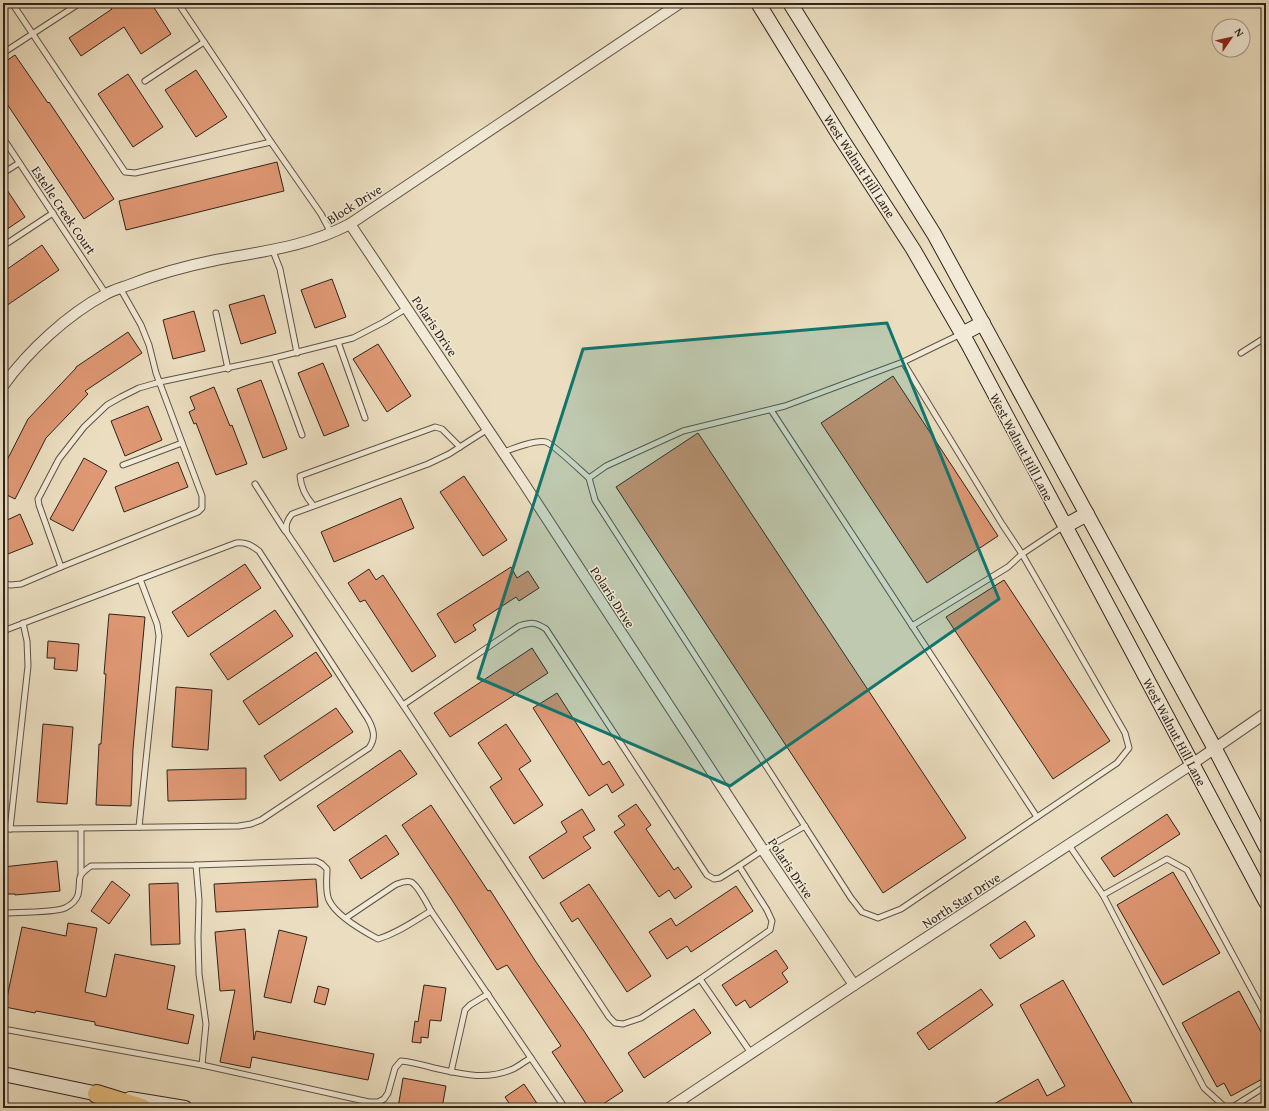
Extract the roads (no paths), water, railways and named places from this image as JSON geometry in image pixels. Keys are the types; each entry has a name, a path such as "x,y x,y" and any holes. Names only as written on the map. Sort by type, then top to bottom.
{"highway":[{"path":"97,1094 142,1108"}],"main road":[{"name":"West Walnut Hill Lane","path":"758,3 841,138 913,249 962,334 1266,902"},
{"name":"West Walnut Hill Lane","path":"790,3 934,234 1215,748 1266,847"},
{"path":"962,334 983,323"},
{"path":"1065,526 1087,514"},
{"path":"3,1074 97,1094 185,1108"}],"street":[{"name":"Block Drive","path":"3,386 28,356 48,336 74,315 106,294 175,269 273,251 308,242 350,224 680,3"},
{"name":"Polaris Drive","path":"350,224 503,452 763,850 854,985"},
{"name":"North Star Drive","path":"669,1108 1192,764 1266,713"}],"lane":[{"path":"12,3 125,172 135,173 271,142"},
{"path":"3,53 80,3"},
{"path":"178,3 321,214 331,233"},
{"path":"145,81 204,42"},
{"name":"Estelle Creek Court","path":"3,138 106,294"},
{"path":"3,173 19,163"},
{"path":"3,246 53,213"},
{"path":"273,251 280,269 297,353"},
{"path":"3,584 21,584 198,512 202,508 202,496 156,373 149,345 141,325 120,288"},
{"path":"61,567 38,499 59,459 84,427 107,405 139,388 160,382 228,369 353,338 407,308"},
{"path":"216,313 228,369"},
{"path":"589,478 606,466 683,431 785,406 903,362 962,334"},
{"path":"1241,353 1266,337"},
{"path":"338,342 365,418"},
{"path":"274,358 302,435"},
{"path":"503,452 530,443 546,442 589,478 595,500 805,826 862,912 878,918 901,909 1117,763 1129,748 1125,733 1022,554 903,362"},
{"path":"771,410 1037,817"},
{"path":"313,505 302,490 300,476 435,427 442,429 460,447"},
{"path":"287,533 285,526 287,520 292,514 313,505 428,464 488,430"},
{"path":"123,465 182,443"},
{"path":"255,484 605,1011 615,1023 623,1024 641,1018 770,930 772,921 767,910 739,866"},
{"path":"912,626 1008,566 1022,554 1065,526"},
{"path":"3,631 236,543 244,542 250,544 259,551 360,706 373,728 375,737 369,748 261,820 251,824 239,826 3,829"},
{"path":"140,579 157,624 159,636 140,827"},
{"path":"403,705 519,626 534,622 546,629 708,875 714,879 720,878 763,850 805,826"},
{"path":"10,829 28,666 27,641 23,623"},
{"path":"3,912 54,910 65,908 74,902 78,894 81,873 81,828"},
{"path":"1069,845 1103,894 1204,1088 1226,1108"},
{"path":"1103,894 1167,859 1187,870 1266,1016"},
{"path":"81,873 91,866 196,866 316,861 327,869 329,900 340,914 361,930 378,939 405,928 431,911"},
{"path":"196,866 199,900 199,974 206,1024 202,1065"},
{"path":"346,918 395,885 404,882 411,882 416,886 431,911 565,1108"},
{"path":"700,979 751,1053"},
{"path":"451,1072 465,1010 470,1005 488,994"},
{"path":"3,1029 202,1065 369,1102 378,1102 384,1099 388,1093 395,1068 401,1061 451,1072 483,1077 499,1074 513,1069 531,1058"},
{"path":"1232,1108 1266,1086"}]}
